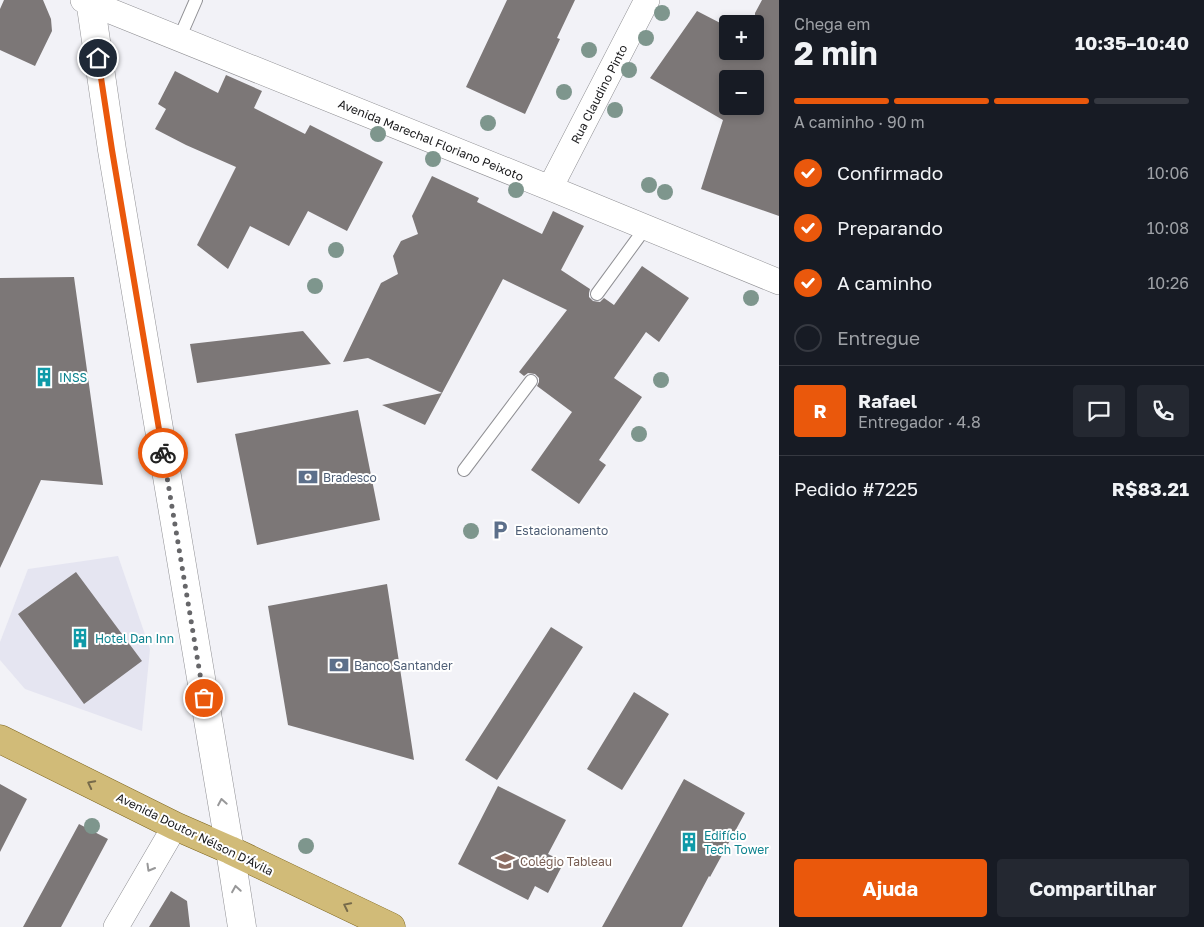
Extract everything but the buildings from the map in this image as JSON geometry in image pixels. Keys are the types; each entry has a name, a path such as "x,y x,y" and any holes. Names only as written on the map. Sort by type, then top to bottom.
{"main road":[{"path":"87,1 242,927"},
{"name":"Avenida Doutor Nélson D'Ávila","path":"0,739 175,826 230,850 391,927"}],"street":[{"name":"Rua Claudino Pinto","path":"550,188 647,0"},
{"name":"Avenida Marechal Floriano Peixoto","path":"87,1 779,282"},
{"path":"116,927 175,826"}],"lane":[{"path":"180,39 196,0"},
{"path":"597,294 646,227"},
{"path":"464,470 531,381"}],"shaded area":[{"path":"118,556 150,649 142,731 25,689 0,660 0,642 28,569"}],"way so far":[{"path":"163,453 204,698"}],"place":[{"name":"INSS","path":"44,377"},
{"name":"Bradesco","path":"308,477"},
{"name":"Estacionamento","path":"500,530"},
{"name":"Hotel Dan Inn","path":"80,638"},
{"name":"Banco Santander","path":"339,665"},
{"name":"Edifício Tech Tower","path":"689,842"},
{"name":"Colégio Tableau","path":"505,861"}],"route":[{"path":"98,58 163,453"}]}
